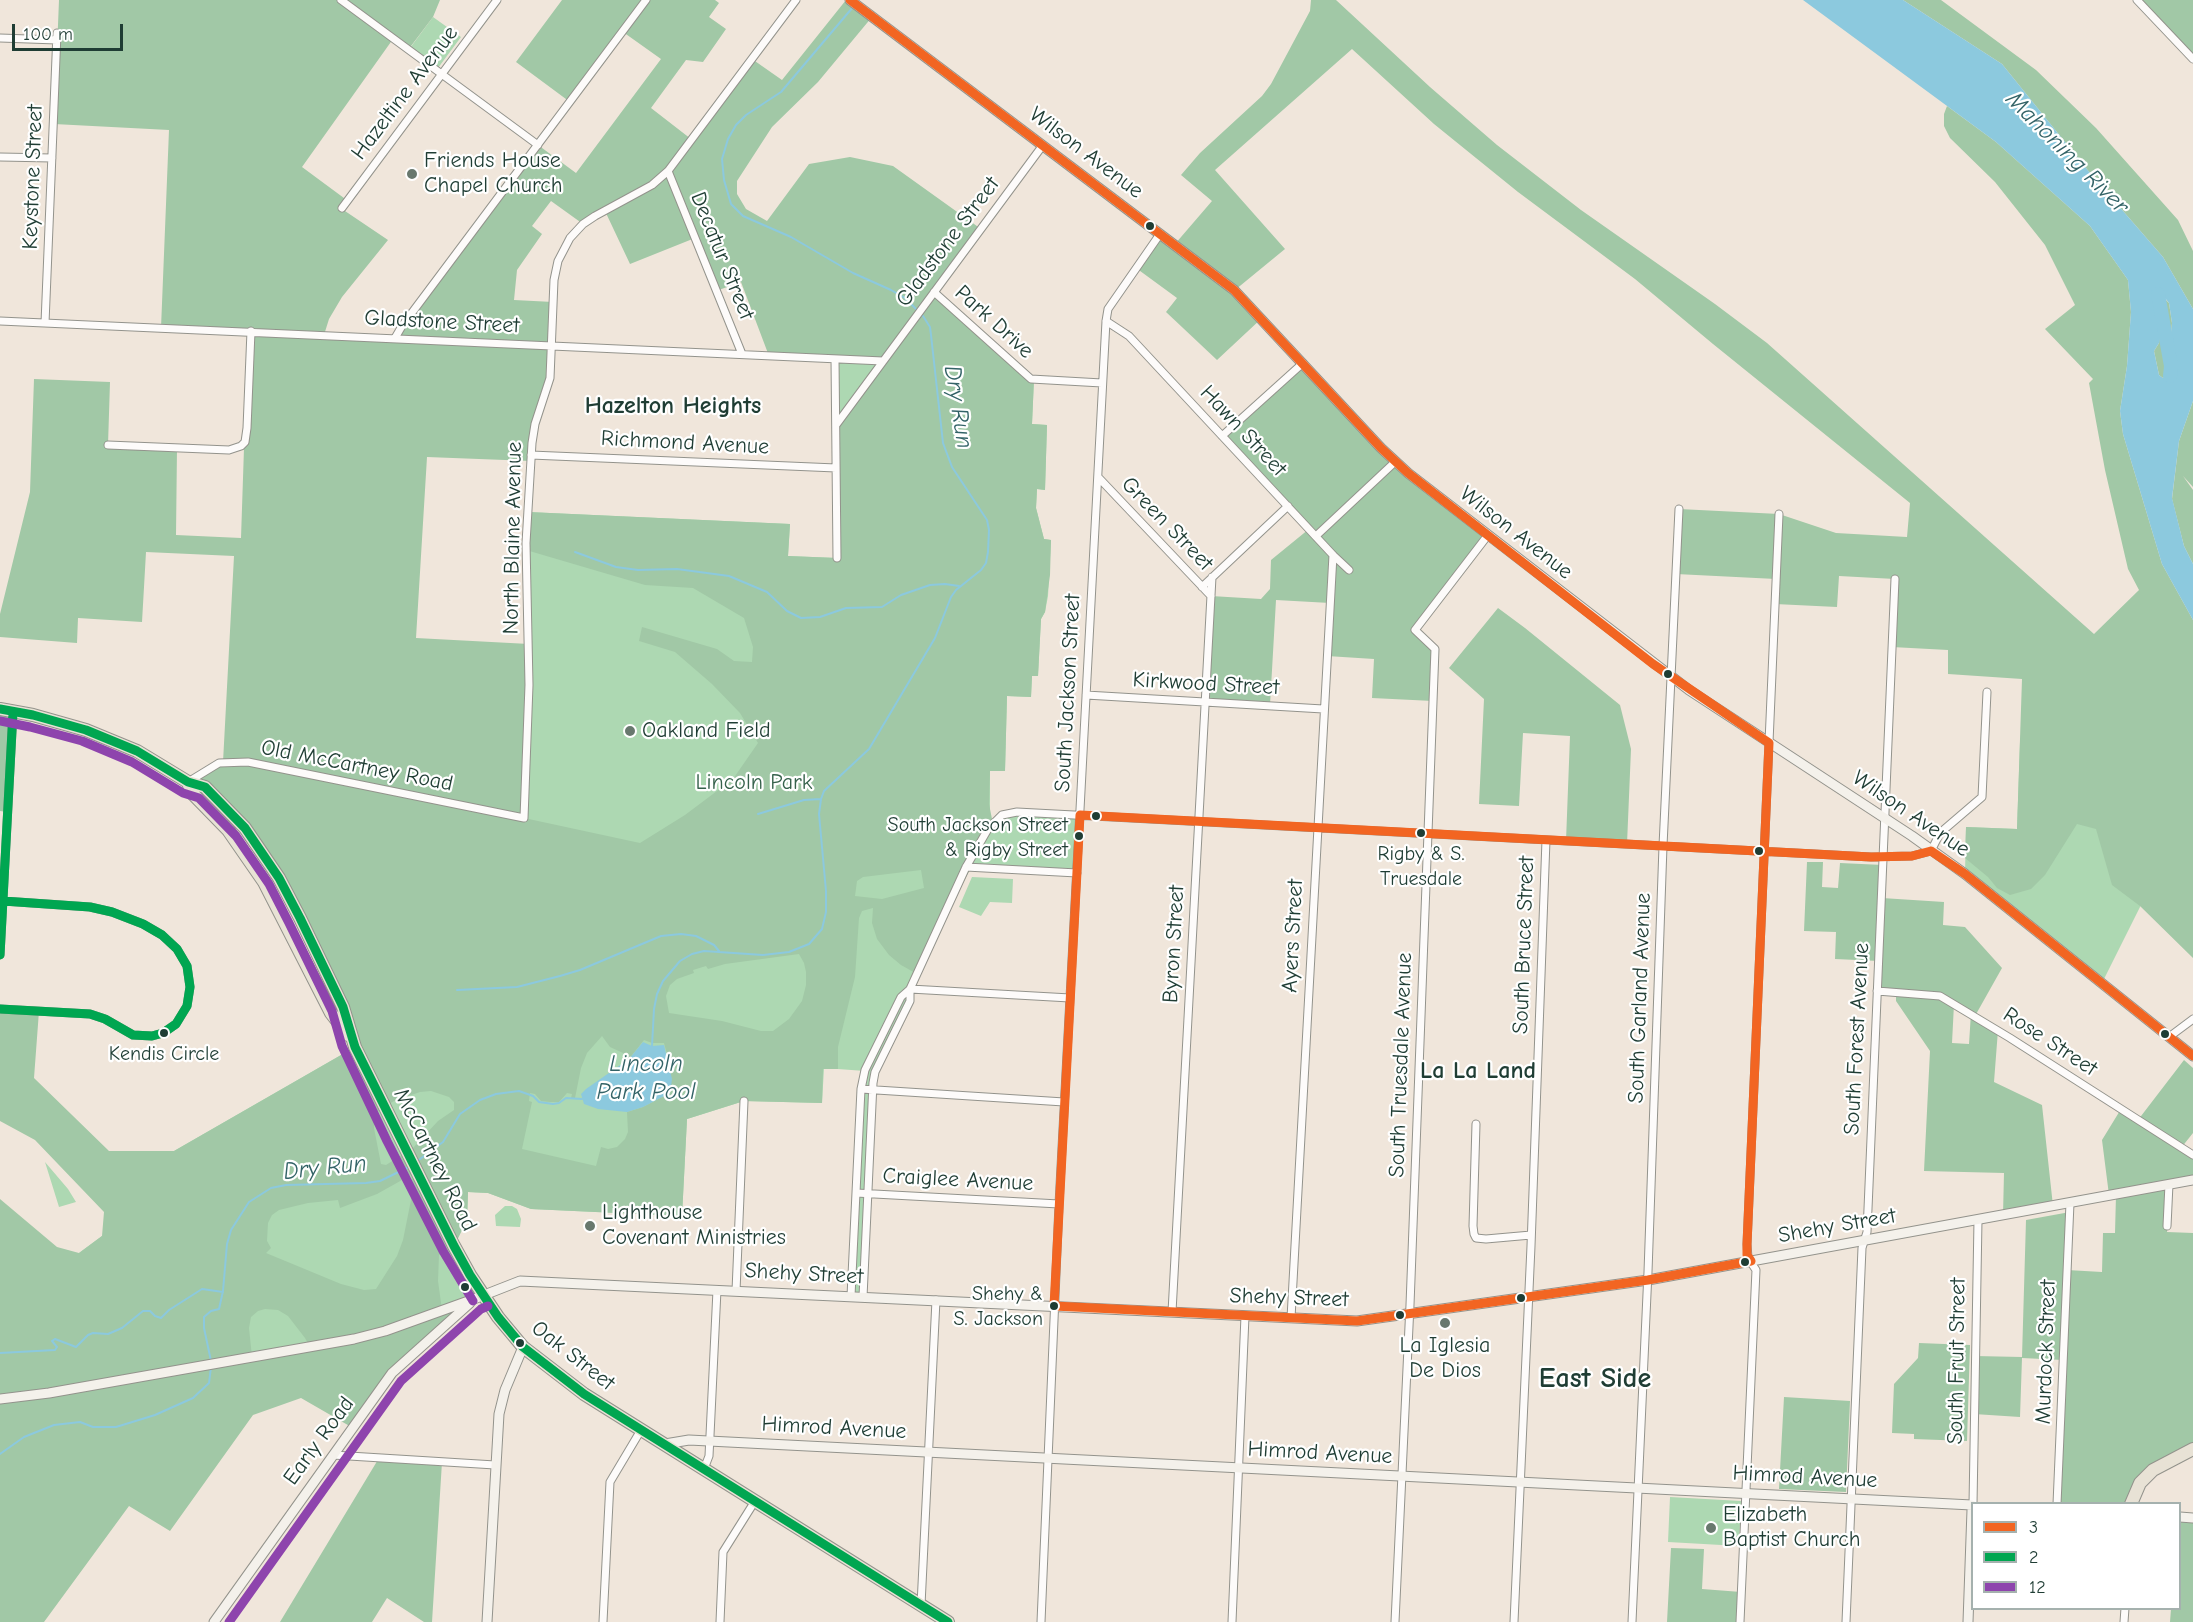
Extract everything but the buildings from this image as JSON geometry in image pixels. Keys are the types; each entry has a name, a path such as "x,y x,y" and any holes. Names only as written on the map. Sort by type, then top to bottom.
{"highway":[{"name":"McCartney Road","path":"6,711 33,715 108,738 144,754 188,782 191,792 228,830 264,882 332,1013 355,1045 479,1297"},
{"name":"Oak Street","path":"479,1297 523,1347 564,1380 948,1622"},
{"path":"2131,1502 2140,1483 2153,1470 2193,1449"}],"street":[{"path":"341,0 538,145"},
{"name":"Hazeltine Avenue","path":"342,208 497,0"},
{"path":"395,338 646,0"},
{"name":"North Blaine Avenue","path":"524,818 529,685 526,543 531,455 535,424 550,378 554,280 558,261 570,238 583,224 652,185 668,171 796,0"},
{"name":"Wilson Avenue","path":"850,0 1234,290 1396,461 1488,535 1671,677 1965,874 2193,1056"},
{"path":"2138,0 2193,59"},
{"name":"Keystone Street","path":"0,38 57,36 45,323"},
{"name":"Gladstone Street","path":"836,425 1043,145"},
{"path":"0,157 52,158"},
{"name":"Decatur Street","path":"668,171 742,354"},
{"name":"South Jackson Street","path":"1041,1622 1064,1102 1106,321 1108,309 1160,234"},
{"name":"Park Drive","path":"934,292 1031,379 1102,383"},
{"name":"Gladstone Street","path":"0,321 883,361"},
{"name":"Hawn Street","path":"1106,321 1129,336 1333,555 1350,570"},
{"path":"108,445 229,450 239,448 244,442 247,428 251,331"},
{"path":"835,359 837,558"},
{"path":"1222,436 1303,363"},
{"name":"Richmond Avenue","path":"531,455 836,468"},
{"path":"1316,536 1396,461"},
{"name":"Green Street","path":"1098,477 1211,596"},
{"path":"1202,586 1288,506"},
{"name":"South Garland Avenue","path":"1632,1622 1679,509"},
{"path":"1740,1622 1756,1270 1748,1255 1747,1244 1779,514"},
{"name":"South Truesdale Avenue","path":"1395,1622 1410,1313 1435,656 1433,645 1414,630 1488,535"},
{"name":"Ayers Street","path":"1291,1318 1333,555"},
{"name":"Byron Street","path":"1172,1312 1212,577"},
{"name":"South Forest Avenue","path":"1846,1622 1862,1251 1867,1232 1895,579"},
{"path":"851,1296 861,1089 865,1071 901,997 909,989 966,867 988,829 1002,815 1017,812 1663,846 1912,856 1931,851 1940,833 1982,797 1988,692"},
{"name":"Kirkwood Street","path":"1086,695 1323,709"},
{"path":"0,955 6,711"},
{"name":"Old McCartney Road","path":"188,782 219,763 248,762 524,818"},
{"name":"South Bruce Street","path":"1514,1622 1546,840"},
{"path":"966,867 1077,873"},
{"path":"0,1009 90,1014 105,1019 133,1035 152,1036 163,1033 176,1023 187,1006 190,987 187,966 177,949 162,935 143,924 112,912 90,907 3,901"},
{"path":"909,989 1070,998"},
{"path":"863,1297 872,1090 875,1072 910,1001 909,989"},
{"name":"Rose Street","path":"1877,991 1940,996 2193,1155"},
{"path":"2169,1037 2193,1019"},
{"path":"861,1089 1064,1102"},
{"path":"736,1291 744,1101"},
{"path":"1476,1124 1474,1234 1476,1238 1486,1239 1531,1235"},
{"name":"Shehy Street","path":"479,1297 520,1281 526,1281 1347,1321 1648,1280 2193,1180"},
{"path":"2167,1226 2169,1184"},
{"name":"Craiglee Avenue","path":"856,1193 1059,1204"},
{"name":"Murdock Street","path":"2058,1502 2070,1203"},
{"name":"South Fruit Street","path":"1973,1502 1978,1220"},
{"path":"704,1469 709,1456 717,1290"},
{"path":"0,1399 60,1391 354,1339 479,1297"},
{"name":"Early Road","path":"214,1622 392,1373 479,1297"},
{"path":"921,1605 936,1300"},
{"path":"1232,1622 1245,1316"},
{"path":"487,1622 497,1429 502,1398 523,1347"},
{"path":"603,1622 610,1482 641,1430"},
{"name":"Himrod Avenue","path":"665,1444 689,1440 1971,1504"},
{"path":"333,1455 495,1465"},
{"path":"720,1622 723,1552 755,1501"},
{"path":"1968,1622 1971,1538"}],"green space":[{"path":"59,0 440,0 433,17 408,50 393,39 302,167 348,201 342,209 388,240 342,297 329,319 324,335 395,338 538,145 576,173 661,59 623,32 570,102 516,62 562,0 715,0 719,3 709,17 726,29 703,62 686,60 651,108 691,139 752,59 782,80 846,0 872,17 818,82 772,127 737,181 737,194 746,209 767,221 809,164 850,157 893,166 981,229 934,292 1034,379 1032,424 1047,425 1045,490 1037,489 1036,508 1044,539 1051,540 1050,575 1045,612 1041,619 1038,676 1032,676 1031,697 1007,696 1005,771 990,771 989,804 993,824 917,974 889,955 877,939 872,923 873,908 862,911 859,918 855,977 838,1047 838,1069 823,1069 822,1103 744,1101 687,1119 682,1216 531,1209 488,1193 468,1192 467,1220 454,1246 439,1255 438,1281 442,1310 474,1299 402,1363 353,1428 301,1398 253,1415 170,1531 129,1506 44,1622 0,1622 0,1199 57,1247 79,1253 102,1236 104,1212 35,1140 0,1121 0,1009 39,1011 34,1078 109,1151 174,1151 355,1047 279,878 215,796 188,782 223,762 234,556 146,552 142,622 78,618 77,643 0,637 0,614 30,492 34,379 110,382 108,445 177,448 176,535 241,538 244,448 239,448 245,442 251,332 161,328 169,130 54,124","holes":["551,201 583,224 605,211 630,264 695,238 716,291 741,282 769,356 882,361 836,425 837,558 788,556 790,524 528,512 526,550 645,585 693,588 744,618 753,647 752,662 734,661 717,649 642,627 639,641 675,652 712,684 740,713 758,743 733,779 685,815 640,843 524,818 529,644 416,638 427,457 531,461 535,424 551,366 553,302 514,300 517,270 542,234 532,226","921,870 924,888 882,899 855,896 857,881 863,877","799,954 804,963 806,985 802,1001 789,1019 773,1031 761,1031 722,1021 669,1013 666,996 670,985 677,979 694,973 693,970 706,966 708,969 725,964","602,1036 610,1047 623,1053 629,1059 644,1040 664,1043 670,1065 666,1095 643,1107 627,1112 628,1132 625,1139 617,1147 608,1149 601,1147 596,1166 522,1149 532,1102 529,1101 530,1093 535,1094 541,1101 559,1102 567,1093 572,1094 571,1098 575,1098 581,1068 587,1053","431,1091 449,1097 454,1102 454,1110 438,1121 413,1148 386,1165 381,1164 374,1128 375,1117 380,1109 394,1101 420,1092","411,1175 412,1195 403,1240 397,1256 376,1289 364,1290 341,1284 266,1253 271,1248 267,1241 268,1223 272,1215 279,1210 308,1203 338,1200 340,1208 377,1194","265,1309 278,1310 288,1316 310,1347 252,1357 249,1328 251,1317"]},
{"path":"1311,0 1336,0 1497,145 1581,210 1767,343 2094,634 2139,590 2128,569 2105,470 2089,383 2093,379 2045,329 2075,305 2045,245 1995,182 1950,138 1944,126 1947,106 1996,142 2090,226 2128,280 2131,312 2127,366 2120,411 2123,434 2162,564 2193,620 2193,958 2140,906 2112,885 2096,829 2077,824 2045,875 2031,889 2010,895 1997,888 1988,877 1965,858 1966,827 2017,829 2022,679 1948,674 1948,650 1892,647 1895,579 1839,576 1837,607 1775,604 1776,579 1676,574 1679,509 1779,514 1836,533 1907,537 1910,503 1635,279 1518,192 1434,124 1352,49 1215,170 1285,249 1235,290 1262,318 1217,360 1166,312 1177,298 1136,268 1160,234 1175,244 1212,201 1181,175 1200,153 1262,96 1271,84 1310,11"},
{"path":"1903,0 1941,0 2036,70 2096,128 2178,220 2193,251 2193,309 2163,257 2090,173 2002,64"},
{"path":"2138,0 2193,0 2193,59"},
{"path":"433,17 461,37 438,68 410,48"},
{"name":"Lincoln Park","path":"934,292 1027,377 1034,379 1032,424 1047,425 1045,490 1037,489 1036,508 1044,539 1051,540 1048,596 1041,619 1038,676 1032,676 1031,697 1007,696 1005,771 990,771 990,815 993,823 1006,813 1080,815 1077,873 966,867 910,989 910,1001 875,1072 863,1297 851,1296 861,1089 865,1071 824,1068 822,1103 744,1101 687,1119 682,1216 531,1209 488,1193 468,1192 467,1220 454,1246 483,1295 385,1331 354,1339 193,1368 161,1421 115,1436 79,1434 49,1438 0,1465 0,1226 43,1261 79,1253 137,1210 179,1267 174,1151 355,1047 458,996 519,943 528,750 526,543 528,512 790,524 788,556 837,558 835,359 883,361"},
{"path":"2164,298 2169,303 2172,323 2168,375 2163,378 2159,375 2154,351 2159,343 2161,305"},
{"path":"1303,363 1381,448 1488,535 1415,630 1433,645 1433,701 1372,698 1374,659 1327,656 1330,603 1276,600 1270,705 1205,702 1211,596 1261,599 1270,589 1271,560 1309,529 1222,436"},
{"path":"2193,401 2193,487 2183,476 2193,490 2193,564 2184,546 2172,499 2179,441"},
{"path":"1498,608 1620,705 1631,749 1627,844 1566,841 1570,736 1523,733 1519,806 1479,804 1484,699 1449,668"},
{"path":"0,709 13,712 7,812 0,811"},
{"path":"2020,742 2152,883 2102,983 1965,874 1966,827 2017,829"},
{"path":"1807,862 1823,862 1822,887 1838,888 1840,863 1883,865 1882,898 1944,902 1943,925 1965,927 2002,968 1975,1016 1998,1030 1994,1082 2042,1105 2053,1206 2003,1215 2004,1173 1924,1171 1930,1051 1896,1001 1896,993 1877,991 1879,961 1835,959 1836,932 1804,931","holes":["1954,1004 1971,1013 1969,1044 1952,1043"]},
{"path":"972,877 1013,879 1012,903 990,902 981,916 959,907"},
{"path":"2184,1060 2193,1068 2193,1133 2181,1148 2193,1155 2193,1180 2169,1185 2167,1232 2193,1233 2193,1449 2164,1463 2132,1502 2057,1502 2063,1360 2022,1358 2020,1417 1974,1414 1975,1356 2022,1357 2026,1220 2070,1212 2067,1270 2102,1272 2103,1233 2115,1233 2116,1195 2109,1195 2102,1140 2121,1109 2138,1120"},
{"path":"45,1162 68,1189 76,1202 59,1207"},
{"path":"505,1206 517,1209 521,1219 520,1227 496,1226 495,1215"},
{"path":"1919,1343 1970,1345 1967,1441 1914,1439 1914,1434 1892,1433 1894,1384 1918,1358"},
{"path":"1784,1397 1850,1401 1846,1492 1779,1489"},
{"path":"379,1458 442,1462 432,1622 424,1622 387,1598 372,1622 280,1622"},
{"path":"1670,1497 1741,1501 1739,1546 1668,1542"},
{"path":"2181,1517 2193,1518 2193,1622 2170,1622 2171,1610 2181,1610"},
{"path":"1671,1548 1704,1549 1702,1589 1741,1592 1740,1622 1667,1622"}],"water":[{"path":"1803,0 1903,0 2002,64 2090,173 2163,257 2193,309 2193,401 2179,441 2172,498 2184,546 2193,564 2193,620 2162,564 2123,434 2120,411 2127,366 2131,312 2128,280 2090,226 1996,142","holes":["2165,298 2169,303 2172,323 2168,375 2163,378 2159,375 2154,351 2159,343 2162,300"]},
{"name":"Lincoln Park Pool","path":"643,1042 652,1046 664,1045 672,1079 671,1087 666,1095 643,1107 627,1112 598,1109 584,1104 581,1094 629,1059"}],"waterway":[{"name":"Dry Run","path":"652,1046 657,994 663,981 680,961 692,954 704,951 763,955 789,952 809,944 822,929 826,912 826,891 819,814 824,791 869,749 935,638 951,597 986,563 989,530 987,520 952,467 943,443 930,327 923,316 905,298 891,290 853,273 791,237 743,216 731,204 724,180 722,159 728,139 736,125 746,115 781,92 853,7"},
{"name":"Mahoning River","path":"2158,294 2171,366 2170,376"},
{"path":"575,552 616,567 638,570 677,569 729,576 767,592 787,611 801,618 820,617 846,608 882,607 901,595 930,585 959,586"},
{"path":"758,814 804,800 821,799"},
{"path":"457,990 517,987 560,976 661,936 681,934 696,936 714,945 719,951"},
{"name":"Dry Run","path":"416,1162 443,1142 460,1114 480,1100 496,1094 519,1091 533,1096 539,1102 553,1104 566,1098 582,1099"},
{"name":"Dry Run","path":"211,1361 204,1317 211,1311 219,1309 227,1244 231,1230 249,1202 271,1188 286,1185 380,1181 409,1167"},
{"path":"0,1353 55,1350 57,1347 52,1341 55,1339 76,1347 88,1335 108,1334 122,1328 143,1311 150,1311 161,1318 169,1310 202,1289 223,1292"},
{"name":"Dry Run","path":"0,1454 24,1437 54,1425 80,1422 93,1427 116,1427 155,1415 193,1398 209,1383 211,1367"}],"transit line":[{"name":"3","path":"850,0 1234,290 1381,448 1408,473 1653,664 1769,743"},
{"name":"2","path":"0,709 33,715 86,730 137,751 188,782 205,787 245,828 279,878 300,918 343,1007 355,1047 454,1246 498,1317 523,1347 584,1394 948,1622"},
{"name":"2","path":"0,955 13,712"},
{"name":"12","path":"0,721 82,741 132,762 183,793 199,798 236,836 269,884 289,923 332,1011 342,1046 387,1141 443,1251 473,1301"},
{"name":"3","path":"1751,1261 1747,1255 1747,1244 1769,743"},
{"name":"3","path":"1080,815 1871,857 1912,856 1931,851"},
{"name":"3","path":"1054,1306 1080,815"},
{"name":"3","path":"1931,851 1965,874 2193,1056"},
{"name":"2","path":"0,1009 90,1014 105,1019 133,1035 152,1036 163,1033 176,1024 187,1006 190,987 187,966 177,949 162,935 143,924 112,912 90,907 3,901"},
{"name":"3","path":"1054,1306 1357,1321 1648,1280 1751,1261"},
{"name":"12","path":"229,1622 401,1381 481,1309 488,1306"}],"place":[{"name":"Friends House Chapel Church","path":"412,174"},
{"name":"Oakland Field","path":"630,731"},
{"name":"Rigby & S. Truesdale","path":"1421,833"},
{"name":"South Jackson Street & Rigby Street","path":"1079,836"},
{"name":"Kendis Circle","path":"164,1033"},
{"name":"Lighthouse Covenant Ministries","path":"590,1226"},
{"name":"Shehy & S. Jackson","path":"1054,1306"},
{"name":"La Iglesia De Dios","path":"1445,1323"},
{"name":"Elizabeth Baptist Church","path":"1711,1528"}],"district":[{"name":"Hazelton Heights","path":"673,406"},
{"name":"La La Land","path":"1478,1071"},
{"name":"East Side","path":"1595,1379"}]}
